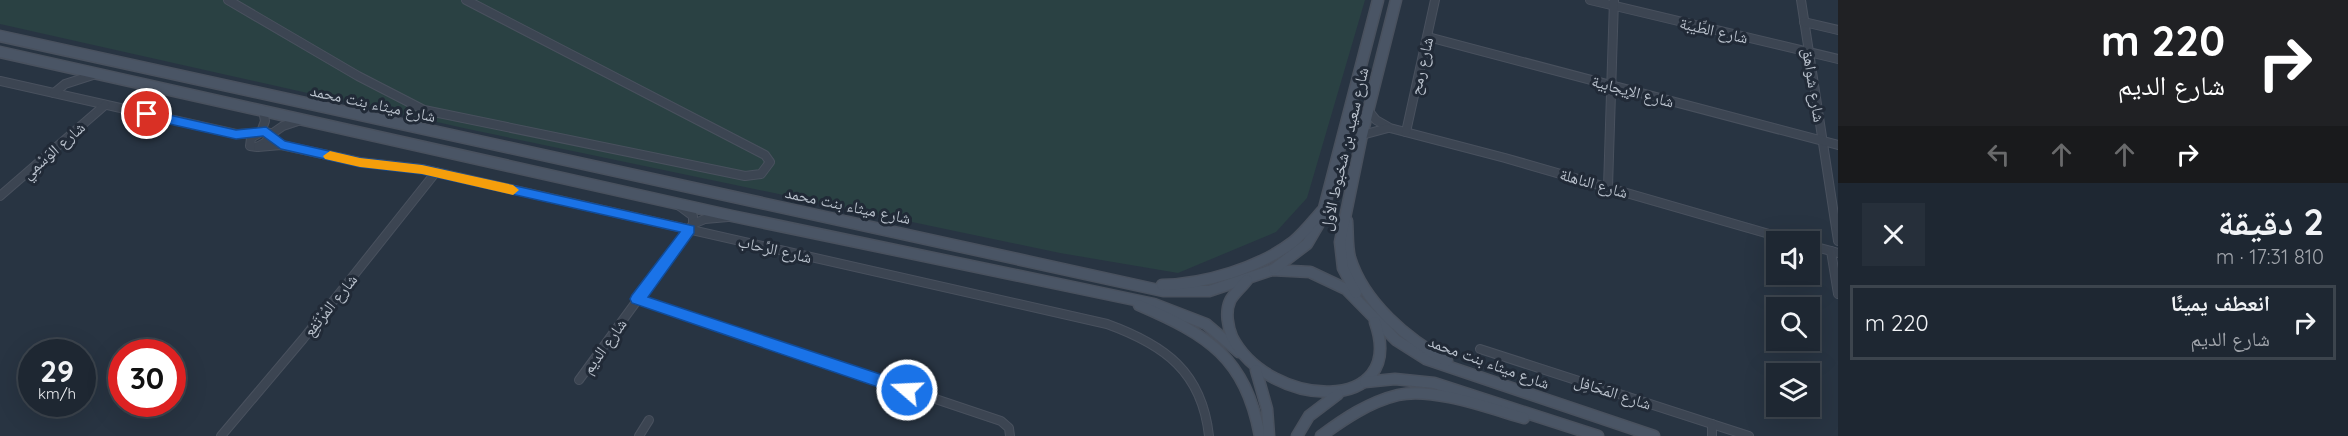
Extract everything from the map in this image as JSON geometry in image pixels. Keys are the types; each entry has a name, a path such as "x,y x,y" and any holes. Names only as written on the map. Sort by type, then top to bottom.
{"main road":[{"name":"شارع سعيد بن شخبوط الأول","path":"1272,270 1307,244 1318,228 1378,0"},
{"name":"شارع سعيد بن شخبوط الأول","path":"1360,301 1343,268 1339,253 1362,135 1396,0"},
{"name":"شارع ميثاء بنت محمد","path":"0,36 1122,282 1186,293 1209,291 1272,270 1290,269 1319,275 1346,289 1396,340 1426,359 1654,436"},
{"name":"شارع ميثاء بنت محمد","path":"0,52 305,118 732,216 1154,304 1194,318 1217,332 1239,352"},
{"path":"13,55 48,56 118,72 134,65"},
{"path":"135,82 147,78 234,95 261,95"},
{"path":"1122,282 1179,285 1209,279 1282,249 1302,233 1323,209"},
{"path":"1346,216 1353,266 1382,309 1406,335 1455,365 1506,382 1530,395"},
{"path":"1252,276 1234,293 1227,316 1230,334 1239,352 1256,370 1275,383 1297,392 1338,394"},
{"path":"1117,296 1184,325 1216,349 1251,396 1260,436"},
{"path":"1297,436 1309,416 1338,394 1365,382 1377,368 1382,352 1380,333 1372,316"},
{"path":"1256,370 1267,409 1269,436"},
{"name":"شارع ميثاء بنت محمد","path":"1365,382 1395,379 1434,383 1598,436"},
{"path":"1321,436 1351,414 1399,395 1444,396 1525,418 1546,418"}],"street":[{"path":"228,0 357,76 424,110 745,176 760,175 768,168 769,160 765,155 466,0"},
{"name":"شارع رمح","path":"1406,132 1435,0"},
{"name":"شارع الطِّيبَة","path":"1590,0 1614,3 1838,59"},
{"name":"شارع شواهق","path":"1801,0 1823,141 1835,192 1838,241"},
{"path":"1608,187 1614,3"},
{"path":"1804,22 1838,30"},
{"name":"شارع الإيجابية","path":"1428,37 1838,145"},
{"path":"66,84 68,67"},
{"path":"54,93 66,84 97,73"},
{"path":"0,81 236,134 259,132 270,135"},
{"name":"شارع الوَسْمِي","path":"0,196 105,105"},
{"path":"236,134 248,145 265,121 263,110"},
{"name":"شارع الناهلة","path":"1368,110 1376,120 1390,128 1766,233"},
{"path":"258,147 283,126 305,118"},
{"name":"شارع الناهلة","path":"1362,135 1374,130 1390,128"},
{"name":"شارع الرِّحاب","path":"270,135 281,145"},
{"name":"شارع الرِّحاب","path":"248,145 258,147 281,145 360,162 436,172 691,227 1127,330 1146,340 1184,367 1198,388 1207,411 1209,436"},
{"name":"شارع المُرْتَفِع","path":"221,436 303,339 436,172"},
{"path":"676,203 680,209 693,216 691,227"},
{"path":"691,227 705,219 732,216"},
{"name":"شارع الديم","path":"579,380 691,227"},
{"path":"1834,252 1838,294"},
{"path":"638,299 1001,421 1009,428 1010,436"},
{"name":"شارع المَحَافِل","path":"1480,349 1749,436"},
{"path":"639,436 649,420"},
{"path":"1712,424 1712,436"}],"green space":[{"path":"0,0 1365,0 1307,198 1276,232 1178,273 1060,253 468,129 0,24"}],"slow traffic":[{"path":"330,156 422,169 513,190"}],"route":[{"path":"147,114 236,134 266,131 281,145 360,162 422,169 690,229 638,299 907,390"}]}
